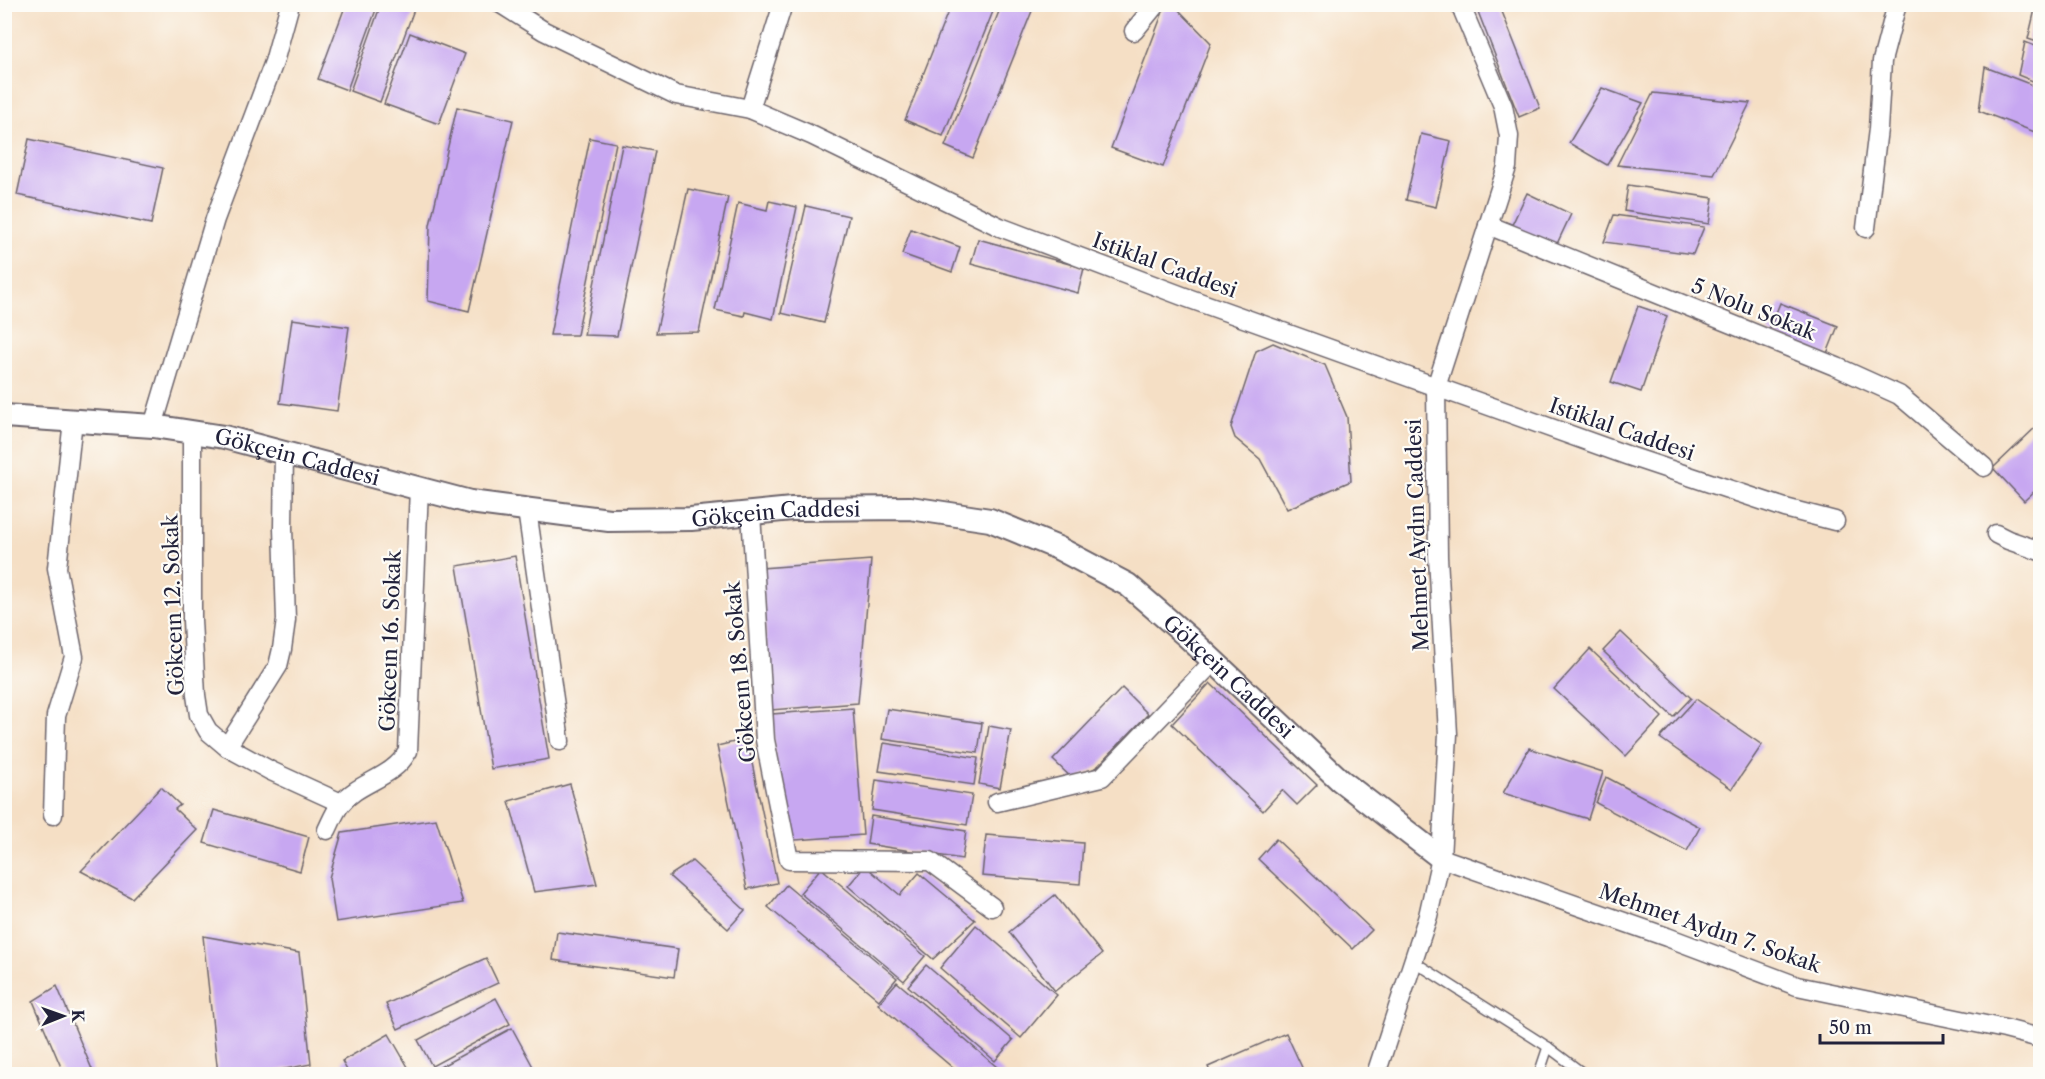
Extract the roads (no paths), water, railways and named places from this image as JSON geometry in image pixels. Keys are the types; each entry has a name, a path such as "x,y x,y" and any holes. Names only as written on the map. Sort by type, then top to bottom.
{"street":[{"path":"153,426 215,219 274,62 290,4"},
{"name":"Istiklal Caddesi","path":"501,4 544,31 676,95 750,109 811,135 1000,227 1185,297 1436,387 1729,490 1835,521"},
{"path":"750,109 783,4"},
{"path":"1134,31 1156,4"},
{"name":"Mehmet Aydın Caddesi","path":"1376,1074 1428,916 1441,858 1448,734 1438,557 1436,387 1507,167 1509,136 1503,106 1460,4"},
{"path":"1866,228 1878,129 1882,61 1897,4"},
{"name":"5 Nolu Sokak","path":"1488,225 1837,367 1899,395 1984,467"},
{"name":"Gökçein Caddesi","path":"4,416 153,426 224,437 470,502 609,520 691,519 792,509 910,508 990,520 1058,548 1128,585 1214,661 1340,780 1441,858"},
{"path":"53,815 56,716 74,657 57,568 73,420"},
{"name":"Gökceın 12. Sokak","path":"192,432 192,621 199,715 208,730 227,747 271,771 341,803"},
{"path":"227,747 278,666 282,649 286,620 283,528 284,452"},
{"name":"Gökceın 16. Sokak","path":"327,830 341,803 366,784 402,762 408,751 419,488"},
{"path":"527,510 560,741"},
{"name":"Gökceın 18. Sokak","path":"751,513 765,740 789,860 930,861 992,908"},
{"path":"1996,534 2040,551"},
{"path":"997,802 1102,777 1214,661"},
{"name":"Mehmet Aydın 7. Sokak","path":"1441,858 1656,933 1797,986 2040,1038"}],"lane":[{"path":"1413,961 1548,1047 1584,1074"},
{"path":"1539,1074 1548,1047"}]}
